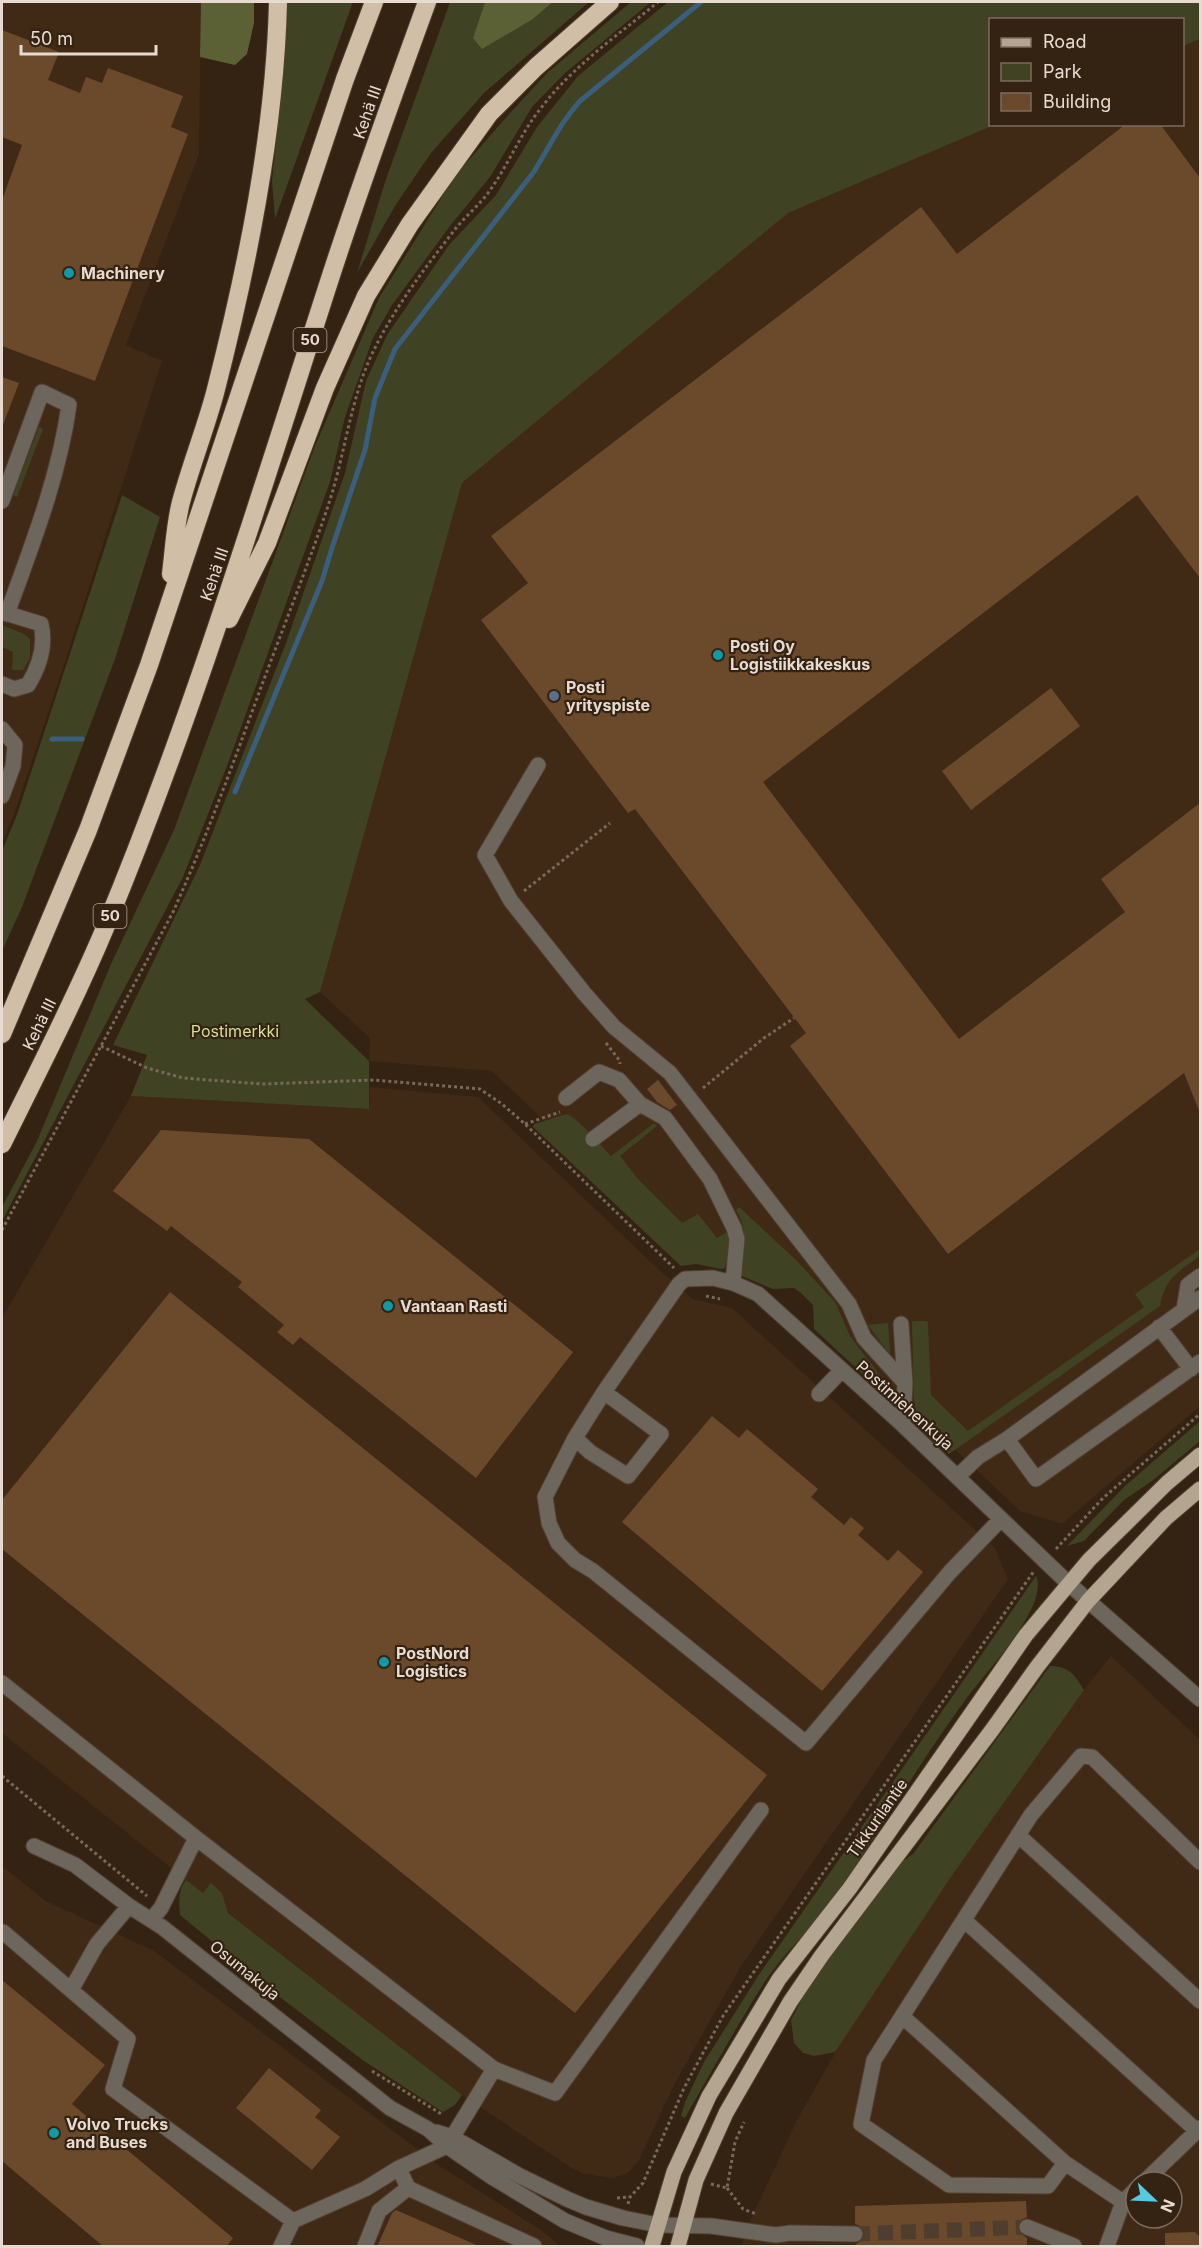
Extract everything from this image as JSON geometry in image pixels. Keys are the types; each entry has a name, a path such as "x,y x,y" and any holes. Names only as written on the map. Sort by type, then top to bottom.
{"highway":[{"path":"164,621 181,504 214,396 254,217 277,57 278,2"},
{"name":"Kehä III","path":"2,1034 88,830 164,621 338,102 374,2"},
{"name":"Kehä III","path":"2,1144 104,931 139,844 198,680 327,287 427,2"},
{"path":"198,680 267,543 326,388 366,296 410,224 489,114 536,67 609,2"}],"main road":[{"name":"Tikkurilantie","path":"652,2247 674,2172 709,2096 779,1979 850,1888 1026,1635 1068,1583 1167,1483 1200,1455"},
{"path":"678,2247 696,2181 726,2113 790,2002 822,1955 992,1730 1036,1667 1088,1601 1166,1518 1200,1489"}],"street":[{"path":"2,501 42,392 69,405 64,443 42,517 4,613 41,624 43,645 35,674 28,685 14,689 2,684"},
{"path":"2,729 15,745 13,766 2,796"},
{"path":"538,765 485,855 511,901 614,1027 670,1073 849,1304 864,1338 905,1383"},
{"path":"566,1098 599,1072 619,1080 640,1104 665,1118 710,1179 734,1228 737,1239 733,1283"},
{"path":"593,1139 640,1104"},
{"path":"1184,1310 1188,1285 1200,1276"},
{"name":"Postimiehenkuja","path":"682,1282 713,1278 733,1283 758,1294 903,1425 1001,1519 1040,1566 1068,1583 1200,1698"},
{"path":"682,1282 604,1392 575,1438 545,1497 549,1523 558,1542 575,1560 593,1571 806,1743 951,1572 1001,1519"},
{"path":"957,1477 978,1457 1007,1439 1200,1298"},
{"path":"901,1323 905,1383 903,1425"},
{"path":"1007,1439 1036,1479 1196,1365 1159,1327"},
{"path":"819,1394 841,1371"},
{"path":"575,1438 590,1452 628,1476 661,1434 604,1392"},
{"path":"2,1683 196,1838 494,2069 555,2093 761,1810"},
{"path":"1065,2163 1048,2186 949,2185 861,2124 874,2060 1031,1815 1081,1756 1092,1757 1200,1863"},
{"path":"1018,1835 1200,2001"},
{"path":"156,1914 196,1838"},
{"name":"Osumakuja","path":"34,1846 75,1865 129,1906 156,1914 390,2109 428,2129 453,2136 520,2176 586,2207 658,2226 711,2226 776,2235 790,2233 855,2234"},
{"path":"71,1990 97,1944 129,1906"},
{"path":"964,1920 1198,2129 1156,2170"},
{"path":"2,1934 3,1932 128,2039 113,2089 293,2221"},
{"path":"902,2016 1065,2163 1123,2202 1107,2247"},
{"path":"280,2247 293,2221 366,2189 453,2136 494,2069"},
{"name":"Osumakuja","path":"453,2136 526,2199 565,2221 606,2238 637,2247"},
{"path":"399,2168 408,2188 534,2247"},
{"path":"364,2247 379,2211 408,2188"},
{"path":"1027,2227 1074,2247"}],"path":[{"path":"2,1230 172,912 196,861 226,787 330,500 360,385 376,348 418,278 458,226 487,194 539,110 557,88 583,63 658,2"},
{"path":"701,1089 764,1038 794,1018"},
{"path":"101,1046 147,1068 183,1078 262,1084 374,1080 480,1089 525,1124 682,1282 702,1295 730,1300"},
{"path":"525,1124 563,1111 566,1098"},
{"path":"610,2200 630,2199 643,2183 684,2088 723,2016 1040,1566 1103,1498 1200,1414"},
{"path":"1027,1564 1040,1566"},
{"path":"2,1776 156,1914"},
{"path":"365,2066 453,2136"},
{"path":"727,2188 743,2209 761,2216"}],"shaded area":[{"path":"2,2 201,2 199,154 126,345 162,361 65,662 15,812 2,843"},
{"path":"1200,39 1200,1406 1062,1524 1020,1511 821,1323 826,1308 796,1280 779,1284 676,1247 492,1071 369,1061 370,1038 320,992 462,483 788,213 992,126 1184,126 1184,46"},
{"path":"370,1087 478,1097 656,1267 693,1299 732,1308 995,1548 1008,1579 741,1966 675,2083 639,2160 628,2173 613,2178 584,2174 570,2167 462,2095 2,1733 2,1318 131,1096 369,1109"},
{"path":"1111,1656 1200,1740 1200,2246 741,2246 749,2223 797,2120 844,2037 953,1874 1071,1706"},
{"path":"2,1866 46,1901 154,1951 441,2167 541,2230 560,2246 2,2246"}],"green space":[{"path":"201,2 254,2 254,23 247,54 235,65 200,57"},
{"path":"286,2 353,2 275,219 272,181 281,95"},
{"path":"450,2 485,2 473,38 533,19 553,2 589,2 484,93 431,153 395,206 357,273 385,182"},
{"path":"485,2 553,2 533,19 482,49 473,38"},
{"path":"631,2 651,2 565,73 532,107 490,177 450,226 392,305 373,338 345,417 330,482 227,766 183,877 2,1221 2,1207 37,1141 111,964 174,830 315,446 379,298 455,176 548,72"},
{"name":"Postimerkki","path":"668,2 1200,2 1200,39 1184,46 1184,18 989,18 989,126 992,126 788,213 462,483 320,992 305,999 369,1061 369,1109 131,1096 147,1055 113,1045 200,865 286,643 345,473 366,381 387,335 449,245 496,195 537,127 578,76"},
{"path":"39,427 43,429 17,497 13,495"},
{"path":"122,495 160,517 115,659 22,907 2,951 2,851 18,812"},
{"path":"2,625 30,639 30,658 23,670 12,670 13,652 2,647"},
{"path":"567,1114 611,1156 654,1123 657,1126 620,1156 638,1179 682,1223 698,1214 717,1238 727,1232 730,1248 725,1268 696,1264 681,1266 533,1127 534,1124"},
{"path":"739,1207 797,1261 835,1302 850,1336 885,1382 877,1385 871,1382 814,1329 813,1305 801,1293 794,1288 773,1289 740,1274 744,1233 736,1210"},
{"path":"1200,1249 1200,1256 1179,1271 1169,1282 1160,1306 949,1454 936,1445 921,1427 914,1405 912,1321 927,1321 928,1323 931,1395 968,1431 1144,1307 1135,1294"},
{"path":"888,1323 890,1353 868,1325"},
{"path":"1200,1421 1200,1441 1152,1481 1124,1500 1084,1541 1067,1546 1125,1486"},
{"path":"1036,1576 1038,1589 1033,1604 1013,1640 949,1723 828,1906 781,1960 759,1990 685,2118 681,2116 685,2102 704,2062 758,1976"},
{"path":"1050,1666 1057,1666 1071,1672 1084,1690 953,1874 835,2052 814,2056 803,2053 794,2043 791,2020 810,1983 900,1863 913,1854"},
{"path":"186,1880 203,1893 211,1883 222,1893 228,1913 462,2095 455,2105 443,2112 364,2061 281,1998 180,1915 180,1892"}],"building":[{"name":"Machinery","path":"2,30 59,52 48,80 80,93 86,77 102,83 108,68 183,96 171,127 188,134 95,381 2,346 2,200 22,145 2,137"},
{"name":"Posti Oy Logistiikkakeskus","path":"1123,126 1161,126 1200,178 1200,578 1137,495 763,782 959,1039 1125,912 1101,879 1200,803 1200,1113 1184,1073 948,1254 790,1046 806,1033 635,809 628,813 481,620 528,583 491,536 921,207 957,254"},
{"path":"2,377 19,383 3,425 2,424"},
{"path":"1051,688 1080,726 971,810 942,771"},
{"path":"658,1080 677,1105 670,1110 657,1102 647,1089"},
{"name":"Vantaan Rasti","path":"161,1130 309,1139 573,1352 476,1478 300,1337 293,1345 277,1332 284,1325 238,1287 242,1282 171,1226 167,1231 113,1191"},
{"name":"PostNord Logistics","path":"170,1292 767,1775 575,2013 2,1549 2,1500"},
{"path":"712,1416 739,1438 747,1429 818,1489 811,1497 844,1525 851,1517 864,1528 858,1535 888,1561 898,1550 923,1572 822,1691 622,1522"},
{"name":"Volvo Trucks and Buses","path":"2,1980 105,2065 72,2104 233,2238 226,2247 104,2247 2,2161"},
{"path":"269,2068 321,2110 315,2117 340,2137 312,2170 236,2108"},
{"path":"1026,2201 1027,2217 1021,2220 1017,2228 1027,2238 1027,2247 856,2247 865,2234 860,2226 855,2224 855,2206"},
{"path":"396,2210 481,2247 377,2247 392,2213"},
{"path":"1195,2232 1200,2237 1200,2247 1165,2247 1165,2233"}],"waterway":[{"path":"235,792 322,581 365,450 375,398 395,349 533,173 580,101 701,2"},
{"path":"52,739 82,739"}],"tunnel":[{"path":"855,2234 1027,2227"}],"place":[{"name":"Machinery","path":"69,273"},
{"name":"Posti Oy Logistiikkakeskus","path":"718,655"},
{"name":"Posti yrityspiste","path":"554,696"},
{"name":"Vantaan Rasti","path":"388,1306"},
{"name":"PostNord Logistics","path":"384,1662"},
{"name":"Volvo Trucks and Buses","path":"54,2133"}]}
